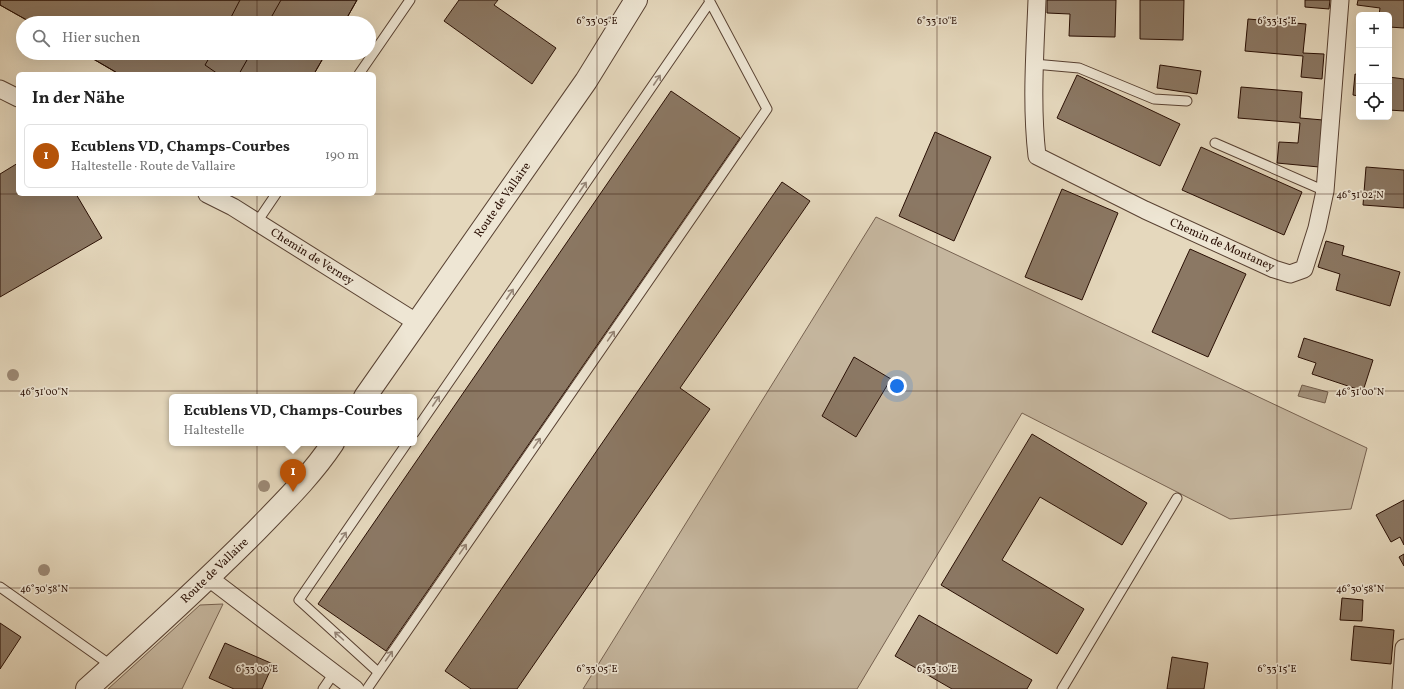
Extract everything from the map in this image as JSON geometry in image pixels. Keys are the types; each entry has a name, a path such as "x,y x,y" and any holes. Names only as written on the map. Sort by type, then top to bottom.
{"street":[{"name":"Route de Vallaire","path":"367,394 577,94 636,0"},
{"name":"Chemin de Montaney","path":"1038,0 1034,64 1034,124 1037,156 1145,210 1274,269 1290,274 1304,269 1317,228 1325,191 1340,0"},
{"path":"0,89 16,97"},
{"name":"Chemin de Verney","path":"211,196 233,207 416,322"},
{"name":"Route de Vallaire","path":"86,689 209,578 320,463 331,446"},
{"path":"209,578 355,689"},
{"path":"1400,689 1404,648"}],"lane":[{"path":"376,49 410,0"},
{"path":"367,689 767,109 710,1 417,429"},
{"path":"360,72 369,60"},
{"path":"1034,64 1079,68 1154,99 1187,101"},
{"path":"1215,143 1325,191"},
{"path":"256,222 275,196"},
{"path":"378,672 299,600 405,446"},
{"path":"1062,689 1177,498"},
{"path":"0,587 112,666"},
{"path":"323,689 334,673"}],"shaded area":[{"path":"876,217 1367,448 1351,509 1230,519 1022,413 857,689 583,689"},
{"path":"1302,385 1328,392 1325,403 1298,396"},
{"path":"223,604 182,689 108,689 200,605"}],"building":[{"path":"0,0 240,0 232,16 20,16 0,5"},
{"path":"0,0 357,0 348,16 20,16 0,5"},
{"path":"281,0 357,0 348,16 272,16"},
{"path":"459,0 498,0 494,5 556,48 532,84 444,21"},
{"path":"1047,0 1116,0 1115,37 1069,36 1070,14 1047,13"},
{"path":"1140,0 1184,0 1183,40 1140,39"},
{"path":"1305,0 1330,0 1329,9 1305,7"},
{"path":"1358,0 1404,0 1404,28 1392,27 1392,12 1379,12 1380,8 1357,5"},
{"path":"1248,19 1306,24 1303,53 1324,54 1322,79 1301,77 1303,56 1245,51"},
{"path":"95,60 208,60 205,65 215,72 116,72"},
{"path":"95,60 322,60 315,72 116,72"},
{"path":"247,60 322,60 315,72 240,72"},
{"path":"1160,65 1201,71 1197,94 1157,88"},
{"path":"1355,74 1356,96 1353,95"},
{"path":"1077,75 1180,124 1160,166 1057,118"},
{"path":"1392,77 1404,79 1404,111 1392,110"},
{"path":"1241,87 1302,92 1300,118 1323,120 1319,167 1277,163 1279,142 1298,143 1300,123 1238,118"},
{"path":"671,91 740,138 386,651 318,604"},
{"path":"935,132 991,157 954,241 899,216"},
{"path":"1201,147 1302,192 1284,235 1182,190"},
{"path":"16,164 16,196 77,196 102,238 0,297 0,174"},
{"path":"1366,167 1404,170 1404,208 1363,205"},
{"path":"782,182 810,201 680,388 710,409 517,689 471,689 445,671"},
{"path":"1062,189 1118,213 1082,300 1025,277"},
{"path":"1326,241 1344,246 1342,255 1400,272 1390,306 1336,290 1340,274 1318,267"},
{"path":"1190,249 1246,274 1208,357 1152,332"},
{"path":"1304,338 1373,360 1363,391 1312,374 1316,363 1298,357"},
{"path":"854,357 891,379 856,437 822,416"},
{"path":"1032,434 1147,503 1122,545 1040,497 1002,560 1084,609 1057,654 941,585"},
{"path":"1404,500 1404,545 1400,537 1391,542 1376,515"},
{"path":"1404,554 1404,566 1399,557"},
{"path":"1342,598 1363,600 1362,621 1340,620"},
{"path":"919,615 1032,680 1027,689 952,689 895,656"},
{"path":"0,623 21,637 0,669"},
{"path":"1354,626 1394,630 1391,664 1351,660"},
{"path":"225,643 273,664 262,689 234,689 209,678"},
{"path":"1172,657 1208,663 1204,689 1167,689"}],"place":[{"name":"Ecublens VD, Champs-Courbes","path":"293,492"}]}
